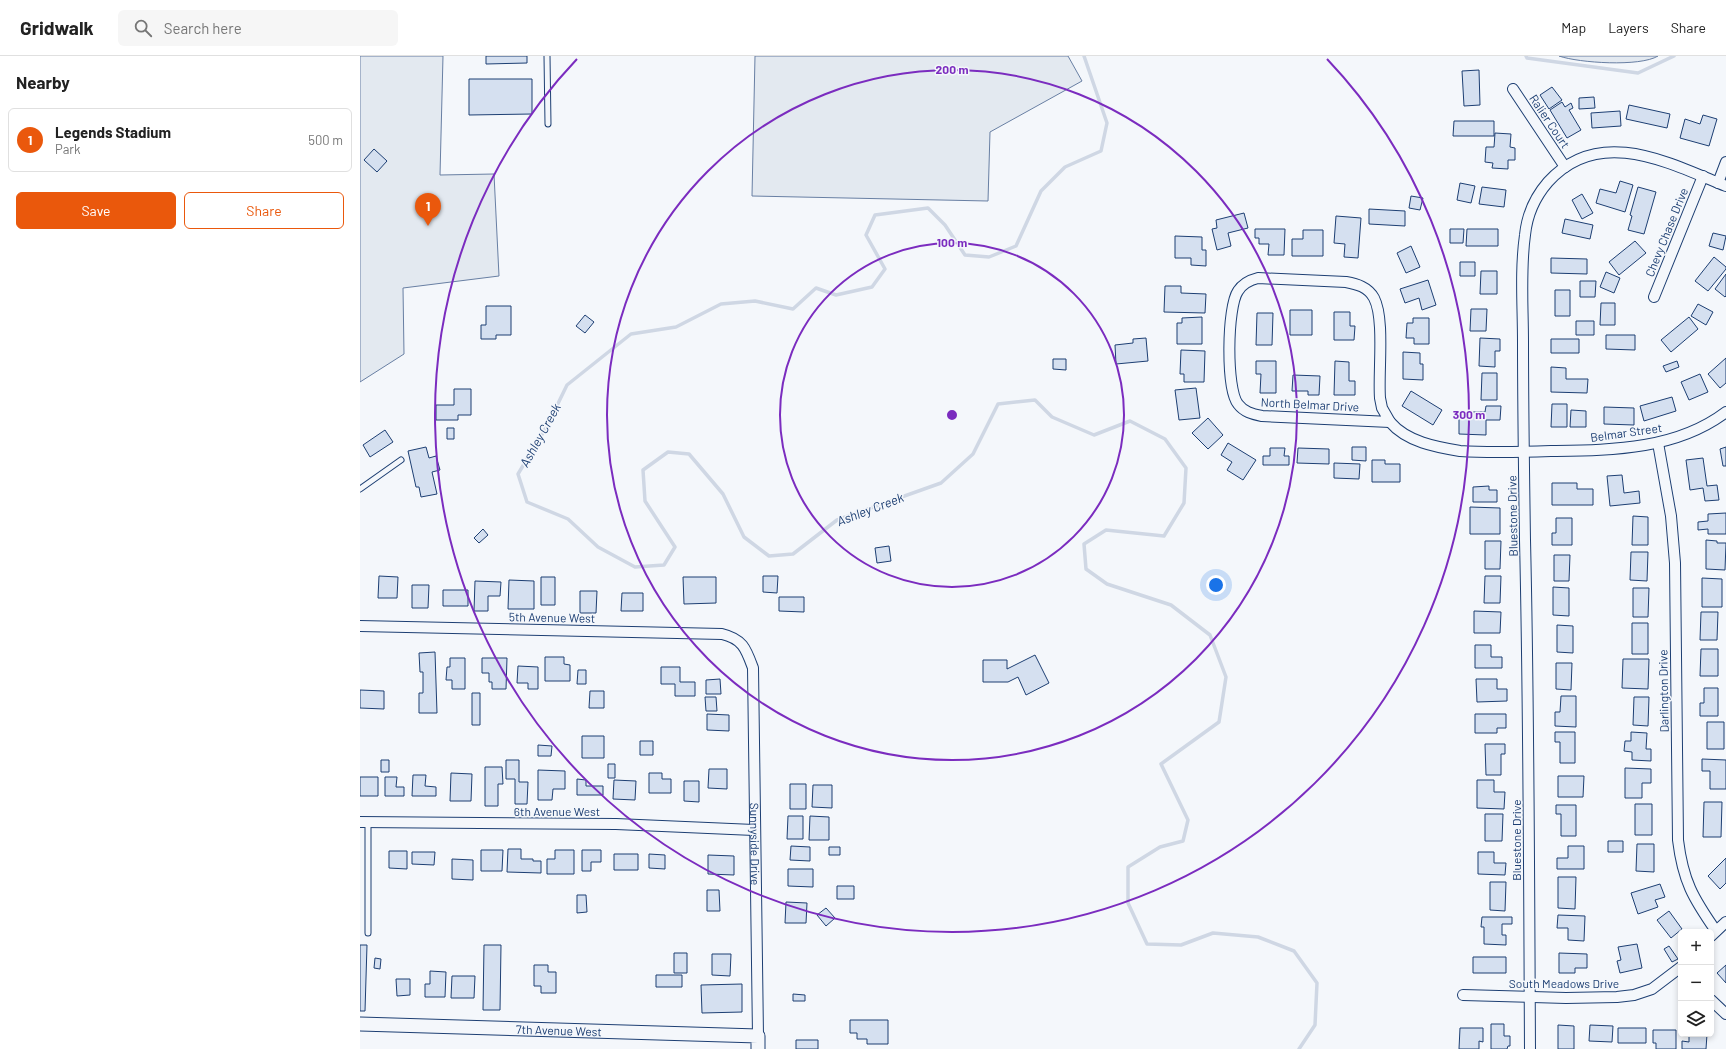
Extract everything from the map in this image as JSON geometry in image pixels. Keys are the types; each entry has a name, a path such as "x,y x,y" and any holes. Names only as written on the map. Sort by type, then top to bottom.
{"street":[{"name":"Ralier Court","path":"1514,89 1565,167"},
{"name":"Bluestone Drive","path":"1530,1049 1528,671 1524,452 1523,258 1525,235 1530,213 1540,193 1554,176 1565,167 1589,155 1605,152 1622,152 1654,158 1722,184"},
{"path":"1722,184 1726,162"},
{"name":"Chevy Chase Drive","path":"1654,297 1703,176"},
{"name":"North Belmar Drive","path":"1390,422 1262,416 1245,410 1238,405 1234,397 1230,379 1231,318 1232,306 1238,290 1243,284 1250,280 1264,278 1346,282 1354,283 1369,291 1374,298 1379,315 1380,398 1382,408 1390,422 1408,436 1440,448 1480,452 1524,452"},
{"name":"Belmar Street","path":"1524,452 1596,450 1658,443 1681,436 1702,427 1726,412"},
{"name":"Darlington Drive","path":"1658,443 1671,516 1675,563 1678,840 1686,880 1712,929"},
{"name":"5th Avenue West","path":"360,626 722,634 732,636 741,642"},
{"name":"Sunnyside Drive","path":"741,642 748,654 753,668 758,1043"},
{"name":"6th Avenue West","path":"364,822 616,824 754,830"},
{"path":"1714,933 1726,922"},
{"name":"South Meadows Drive","path":"1463,995 1566,998 1617,997 1634,995 1652,989 1678,970"},
{"path":"1712,1001 1726,1014"},
{"name":"7th Avenue West","path":"360,1024 758,1043"}],"lane":[{"path":"547,56 548,124"},
{"path":"360,489 401,460"},
{"path":"364,822 368,933"}],"shaded area":[{"path":"360,56 443,56 440,175 494,174 499,276 403,288 404,354 360,382"},
{"path":"755,56 1068,56 1082,81 990,132 988,201 752,196"},
{"path":"1559,56 1658,56 1638,62 1609,63"}],"building":[{"path":"486,56 527,56 527,63 486,64"},
{"path":"1479,70 1480,105 1464,106 1462,71"},
{"path":"469,79 532,79 532,114 469,115"},
{"path":"1552,87 1562,100 1549,109 1540,95"},
{"path":"1594,97 1595,108 1579,109 1579,98"},
{"path":"1562,102 1565,107 1571,103 1573,108 1569,110 1581,130 1567,138 1550,110"},
{"path":"1629,105 1670,114 1667,128 1626,119"},
{"path":"1620,111 1621,126 1592,128 1591,113"},
{"path":"1703,115 1717,119 1709,146 1680,138 1685,119 1700,124"},
{"path":"1454,121 1494,121 1494,136 1453,136"},
{"path":"1495,133 1511,134 1510,147 1515,148 1515,160 1508,160 1508,169 1492,168 1493,163 1485,162 1486,147 1494,147"},
{"path":"374,149 387,161 377,172 364,160"},
{"path":"1620,181 1633,185 1625,212 1596,203 1600,189 1616,193"},
{"path":"1460,183 1475,186 1471,203 1457,200"},
{"path":"1482,187 1506,190 1504,207 1479,204"},
{"path":"1638,187 1656,192 1644,234 1628,230 1632,216 1630,215"},
{"path":"1582,194 1593,213 1582,219 1572,200"},
{"path":"1411,196 1423,198 1420,210 1409,208"},
{"path":"1369,209 1405,211 1405,226 1369,224"},
{"path":"1244,213 1248,228 1228,233 1231,246 1217,250 1212,229 1217,228 1216,220"},
{"path":"1336,216 1361,218 1358,258 1344,257 1345,244 1334,243"},
{"path":"1565,219 1593,225 1590,239 1562,233"},
{"path":"1255,229 1285,229 1284,255 1268,255 1269,244 1259,244 1259,238 1255,238"},
{"path":"1450,229 1464,229 1463,243 1450,243"},
{"path":"1467,229 1498,229 1498,246 1466,246"},
{"path":"1303,230 1323,230 1323,256 1292,256 1292,239 1303,239"},
{"path":"1713,233 1726,236 1723,250 1709,246"},
{"path":"1175,236 1202,237 1202,250 1206,250 1206,266 1191,265 1191,258 1175,258"},
{"path":"1635,241 1646,253 1619,275 1609,262"},
{"path":"1411,246 1420,267 1406,273 1397,253"},
{"path":"1714,257 1726,267 1726,269 1708,291 1695,281"},
{"path":"1551,258 1587,259 1587,274 1551,273"},
{"path":"1460,262 1475,262 1475,276 1460,276"},
{"path":"1481,271 1497,271 1497,294 1480,294"},
{"path":"1606,272 1620,278 1614,293 1600,287"},
{"path":"1726,274 1726,296 1725,297 1715,289"},
{"path":"1428,280 1436,305 1422,310 1419,298 1405,303 1400,289"},
{"path":"1580,281 1596,281 1595,297 1580,297"},
{"path":"1165,286 1181,286 1181,293 1206,294 1205,313 1164,312"},
{"path":"1555,290 1570,290 1570,316 1555,316"},
{"path":"1601,303 1615,303 1615,325 1600,325"},
{"path":"1698,304 1713,312 1706,325 1691,316"},
{"path":"486,306 511,306 511,335 496,335 496,339 481,339 481,325 486,325"},
{"path":"1471,309 1487,309 1486,331 1470,331"},
{"path":"1290,310 1312,310 1312,335 1290,335"},
{"path":"1334,312 1350,312 1350,326 1355,326 1354,340 1334,340"},
{"path":"1257,313 1273,313 1272,345 1256,345"},
{"path":"585,315 594,322 585,333 576,326"},
{"path":"1202,317 1202,344 1177,344 1177,323 1182,323 1182,318"},
{"path":"1689,317 1698,329 1671,352 1661,340"},
{"path":"1413,318 1429,318 1429,344 1414,344 1414,338 1406,338 1407,323 1413,323"},
{"path":"1576,321 1594,321 1594,335 1576,335"},
{"path":"1606,335 1635,335 1635,350 1606,349"},
{"path":"1146,338 1148,361 1116,364 1115,345 1133,343 1133,339"},
{"path":"1480,338 1500,339 1500,351 1495,351 1495,367 1479,366"},
{"path":"1551,339 1579,339 1579,353 1551,353"},
{"path":"1181,350 1205,351 1204,382 1184,382 1184,374 1180,374"},
{"path":"1403,352 1420,353 1420,364 1423,364 1423,380 1403,379"},
{"path":"1726,358 1726,383 1720,388 1708,374"},
{"path":"1053,359 1066,359 1066,370 1053,369"},
{"path":"1256,361 1276,361 1276,393 1260,393 1261,374 1256,374"},
{"path":"1335,361 1349,362 1349,381 1355,381 1355,395 1334,395"},
{"path":"1677,361 1679,367 1666,372 1663,366"},
{"path":"1551,367 1566,368 1566,379 1588,379 1587,393 1551,392"},
{"path":"1482,373 1497,373 1497,400 1481,400"},
{"path":"1700,374 1708,392 1689,400 1681,382"},
{"path":"1293,375 1320,376 1319,395 1308,395 1308,391 1292,391"},
{"path":"1196,388 1200,418 1179,420 1175,390"},
{"path":"454,389 471,389 471,415 458,415 458,420 436,420 436,405 454,405"},
{"path":"1411,391 1442,410 1433,425 1402,406"},
{"path":"1672,397 1676,411 1644,421 1640,406"},
{"path":"1552,404 1567,404 1567,427 1551,427"},
{"path":"1486,406 1501,406 1500,420 1486,420 1486,435 1459,434 1459,412 1485,412"},
{"path":"1604,407 1634,408 1634,425 1604,424"},
{"path":"1571,410 1586,411 1586,427 1570,427"},
{"path":"1208,418 1223,435 1208,449 1192,433"},
{"path":"447,428 454,428 454,439 447,439"},
{"path":"385,430 393,442 370,457 363,445"},
{"path":"1228,443 1256,460 1243,480 1227,470 1232,462 1221,455"},
{"path":"426,447 429,458 436,456 440,470 432,472 437,494 421,497 419,487 416,487 408,451"},
{"path":"1352,447 1366,447 1366,461 1352,460"},
{"path":"1726,447 1726,466 1723,466 1720,449"},
{"path":"1270,448 1285,448 1284,456 1289,456 1289,465 1263,465 1263,456 1270,456"},
{"path":"1298,448 1329,449 1329,464 1297,463"},
{"path":"1703,458 1707,486 1717,485 1719,500 1705,501 1703,488 1690,490 1686,460"},
{"path":"1372,460 1385,460 1385,464 1400,464 1400,482 1372,482"},
{"path":"1334,463 1360,464 1359,479 1334,478"},
{"path":"1622,475 1624,493 1639,491 1640,503 1610,506 1607,476"},
{"path":"1552,483 1577,483 1577,489 1593,489 1593,505 1552,505"},
{"path":"1489,486 1489,490 1497,490 1497,502 1473,502 1473,487"},
{"path":"1470,507 1500,508 1500,534 1470,534"},
{"path":"1726,513 1726,534 1708,534 1708,529 1698,530 1698,522 1708,521 1708,514"},
{"path":"1633,516 1648,517 1648,545 1632,545"},
{"path":"1556,518 1572,518 1572,545 1552,545 1552,533 1556,533"},
{"path":"483,529 488,535 479,543 474,538"},
{"path":"1706,540 1717,541 1717,543 1726,543 1725,570 1706,569"},
{"path":"1485,541 1501,541 1500,569 1485,569"},
{"path":"889,546 891,561 877,563 875,548"},
{"path":"1631,552 1648,552 1647,581 1630,580"},
{"path":"1554,555 1570,555 1569,581 1554,581"},
{"path":"379,576 398,577 397,598 378,598"},
{"path":"763,576 778,576 777,593 763,592"},
{"path":"1485,576 1501,576 1500,603 1484,603"},
{"path":"541,577 555,577 555,605 541,605"},
{"path":"683,577 716,577 716,603 684,604"},
{"path":"1702,578 1722,579 1722,607 1702,607"},
{"path":"509,580 534,581 534,609 508,609"},
{"path":"475,581 501,582 500,596 488,596 488,611 474,611"},
{"path":"412,585 429,585 428,608 412,608"},
{"path":"1553,587 1569,588 1569,616 1553,615"},
{"path":"1633,588 1649,588 1648,617 1633,617"},
{"path":"443,590 468,590 468,606 443,606"},
{"path":"580,591 597,591 596,613 580,613"},
{"path":"622,593 643,593 643,611 621,611"},
{"path":"779,597 804,597 804,612 779,611"},
{"path":"1474,611 1501,612 1500,633 1474,633"},
{"path":"1701,612 1718,612 1717,640 1700,640"},
{"path":"1632,623 1648,623 1648,654 1632,654"},
{"path":"1557,625 1573,626 1573,653 1557,652"},
{"path":"1475,645 1491,645 1491,657 1502,657 1502,668 1475,668"},
{"path":"1701,649 1718,649 1718,676 1700,676"},
{"path":"435,652 437,713 419,713 419,693 423,693 423,672 420,672 419,653"},
{"path":"1035,655 1049,683 1026,695 1018,677 1008,682 983,682 983,660 1007,660 1007,669"},
{"path":"545,657 564,657 564,664 570,665 570,681 545,681"},
{"path":"450,658 465,658 465,689 452,689 452,680 446,680 447,667 450,667"},
{"path":"482,658 507,658 506,689 492,689 492,682 489,682 489,673 482,673"},
{"path":"1623,659 1649,659 1648,689 1622,688"},
{"path":"1556,663 1572,663 1571,690 1556,689"},
{"path":"518,666 538,667 538,689 528,689 528,683 517,683"},
{"path":"661,667 680,667 680,682 695,682 695,696 675,696 675,684 661,684"},
{"path":"578,670 586,670 586,684 577,684"},
{"path":"720,679 721,694 706,694 706,680"},
{"path":"1476,679 1497,679 1497,689 1507,689 1507,701 1477,702"},
{"path":"1704,688 1718,688 1718,716 1700,716 1700,703 1704,703"},
{"path":"360,690 384,691 384,709 360,708"},
{"path":"590,691 604,691 604,708 589,708"},
{"path":"472,693 480,693 480,725 472,725"},
{"path":"1561,696 1576,696 1576,727 1555,726 1555,712 1560,712"},
{"path":"705,697 716,697 717,711 706,711"},
{"path":"1634,697 1649,697 1648,726 1633,725"},
{"path":"707,714 729,715 729,731 707,730"},
{"path":"1475,714 1506,714 1506,728 1497,728 1497,733 1475,733"},
{"path":"1707,722 1724,722 1724,749 1707,749"},
{"path":"1555,732 1575,732 1575,763 1560,763 1560,742 1555,742"},
{"path":"1631,732 1647,733 1646,749 1651,749 1651,761 1632,760 1632,752 1624,751 1625,741 1631,741"},
{"path":"582,736 604,736 604,758 582,758"},
{"path":"640,741 653,741 653,755 640,755"},
{"path":"1485,744 1505,744 1505,754 1501,754 1501,775 1486,775"},
{"path":"538,745 552,746 551,756 538,756"},
{"path":"1702,759 1726,760 1726,789 1710,789 1710,771 1702,771"},
{"path":"381,760 389,760 389,772 381,772"},
{"path":"506,760 519,760 519,782 528,782 527,804 515,804 515,779 506,779"},
{"path":"608,764 615,764 615,778 608,778"},
{"path":"485,767 502,767 503,784 498,784 498,806 485,806"},
{"path":"1625,768 1651,769 1651,783 1642,783 1642,798 1625,798"},
{"path":"709,769 727,769 727,789 708,788"},
{"path":"538,770 565,771 565,789 553,789 552,800 538,800"},
{"path":"451,773 472,774 471,801 450,801"},
{"path":"649,773 662,773 662,779 671,779 671,793 649,793"},
{"path":"413,775 426,775 425,786 436,787 436,796 412,796"},
{"path":"1558,776 1584,776 1583,797 1558,797"},
{"path":"360,777 378,777 378,796 360,796"},
{"path":"385,777 397,777 396,787 404,787 404,796 385,796"},
{"path":"577,779 586,780 586,786 603,786 603,795 577,795"},
{"path":"614,780 636,781 635,800 613,799"},
{"path":"1477,780 1494,780 1494,792 1505,792 1504,809 1477,808"},
{"path":"684,781 699,781 699,802 684,801"},
{"path":"790,784 806,784 806,809 790,809"},
{"path":"813,785 832,785 832,808 812,807"},
{"path":"1704,802 1722,802 1721,837 1703,837"},
{"path":"1635,804 1652,804 1652,835 1635,835"},
{"path":"1556,805 1576,805 1576,836 1561,836 1561,814 1556,814"},
{"path":"1485,814 1503,814 1502,841 1485,841"},
{"path":"788,816 803,816 803,839 787,839"},
{"path":"810,816 829,817 829,840 809,840"},
{"path":"1608,841 1623,841 1623,852 1608,852"},
{"path":"1637,844 1654,844 1654,872 1636,871"},
{"path":"791,846 810,847 810,861 790,860"},
{"path":"1568,846 1584,846 1584,869 1557,869 1557,858 1568,858"},
{"path":"829,847 840,847 840,855 829,855"},
{"path":"508,849 521,849 521,859 541,861 541,873 507,872"},
{"path":"481,850 503,850 502,871 481,871"},
{"path":"555,850 574,850 574,874 547,874 547,859 555,859"},
{"path":"582,850 601,850 601,862 591,862 591,871 582,871"},
{"path":"389,851 407,851 407,869 389,868"},
{"path":"412,852 435,852 434,865 412,864"},
{"path":"1478,852 1494,852 1494,863 1506,863 1505,875 1478,874"},
{"path":"614,854 638,854 638,870 614,870"},
{"path":"649,854 665,855 665,869 649,868"},
{"path":"708,855 734,856 734,875 708,874"},
{"path":"1726,858 1726,883 1720,889 1708,876"},
{"path":"452,859 473,860 473,880 452,879"},
{"path":"788,869 813,869 813,887 788,886"},
{"path":"1558,877 1576,877 1575,909 1558,908"},
{"path":"1490,882 1506,882 1505,911 1490,910"},
{"path":"1660,884 1665,897 1655,900 1658,907 1638,914 1631,893"},
{"path":"837,886 854,886 854,899 837,899"},
{"path":"707,890 719,890 720,911 707,911"},
{"path":"577,895 586,895 587,912 577,913"},
{"path":"786,902 807,903 806,923 785,923"},
{"path":"826,908 835,918 826,926 817,915"},
{"path":"1669,911 1682,929 1678,929 1678,932 1671,938 1657,920"},
{"path":"1558,915 1585,916 1584,941 1568,940 1568,928 1557,928"},
{"path":"1482,917 1512,917 1512,924 1502,924 1502,935 1506,935 1506,945 1484,944 1484,927 1481,927"},
{"path":"1637,944 1642,968 1620,973 1617,961 1621,960 1618,947"},
{"path":"360,945 367,945 365,1011 360,1011"},
{"path":"484,945 501,945 500,1010 483,1010"},
{"path":"1669,946 1678,959 1672,962 1664,949"},
{"path":"674,953 687,953 687,973 674,973"},
{"path":"1559,953 1587,954 1587,968 1575,968 1575,973 1559,973"},
{"path":"712,954 731,954 730,976 712,975"},
{"path":"1473,957 1506,957 1506,973 1473,973"},
{"path":"375,958 381,959 380,969 374,968"},
{"path":"534,965 548,965 548,972 556,972 556,993 541,993 541,986 534,986"},
{"path":"1726,965 1726,983 1717,973"},
{"path":"430,971 446,972 445,997 425,997 425,984 430,984"},
{"path":"656,975 682,975 682,987 656,987"},
{"path":"452,976 475,976 474,998 451,998"},
{"path":"396,979 410,979 410,995 397,996"},
{"path":"742,984 742,1012 702,1013 701,985"},
{"path":"793,994 805,995 805,1001 793,1001"},
{"path":"850,1020 888,1020 888,1044 867,1044 867,1039 857,1039 857,1033 850,1033"},
{"path":"1491,1024 1504,1024 1504,1036 1510,1036 1510,1046 1508,1046 1507,1049 1491,1049"},
{"path":"1558,1025 1574,1026 1574,1049 1558,1049"},
{"path":"1590,1025 1613,1026 1612,1042 1589,1041"},
{"path":"1460,1028 1483,1028 1483,1042 1479,1041 1479,1049 1459,1049"},
{"path":"1618,1028 1646,1028 1646,1043 1618,1043"},
{"path":"1653,1030 1676,1030 1676,1049 1656,1049 1656,1043 1653,1043"},
{"path":"1689,1037 1707,1037 1706,1049 1682,1049 1682,1041 1689,1042"},
{"path":"796,1040 818,1040 818,1049 796,1049"}],"waterway":[{"name":"Ashley Creek","path":"1084,56 1107,123 1101,151 1065,167 1041,191 1016,246 989,257 965,255 945,225 928,208 875,215 866,235 885,269 872,287 836,295 816,288 793,309 755,301 721,304 676,327 631,334 567,385 547,426 518,474 527,502 568,519 598,547 635,567 664,565 675,547 645,501 643,470 668,452 689,454 723,494 744,537 769,556 793,554 837,520 941,483 973,454 998,404 1035,400 1052,417 1094,435 1130,421 1165,439 1186,468 1184,503 1164,536 1106,530 1084,544 1086,569 1107,584 1171,605 1210,635 1226,677 1219,722 1161,764 1188,820 1183,841 1160,847 1128,867 1128,903 1147,944 1181,945 1213,933 1258,937 1294,951 1317,983 1315,1025 1299,1049"},
{"name":"Ashley Creek","path":"1526,56 1527,58 1638,73 1674,56"}],"place":[{"name":"Legends Stadium","path":"428,226"}]}
